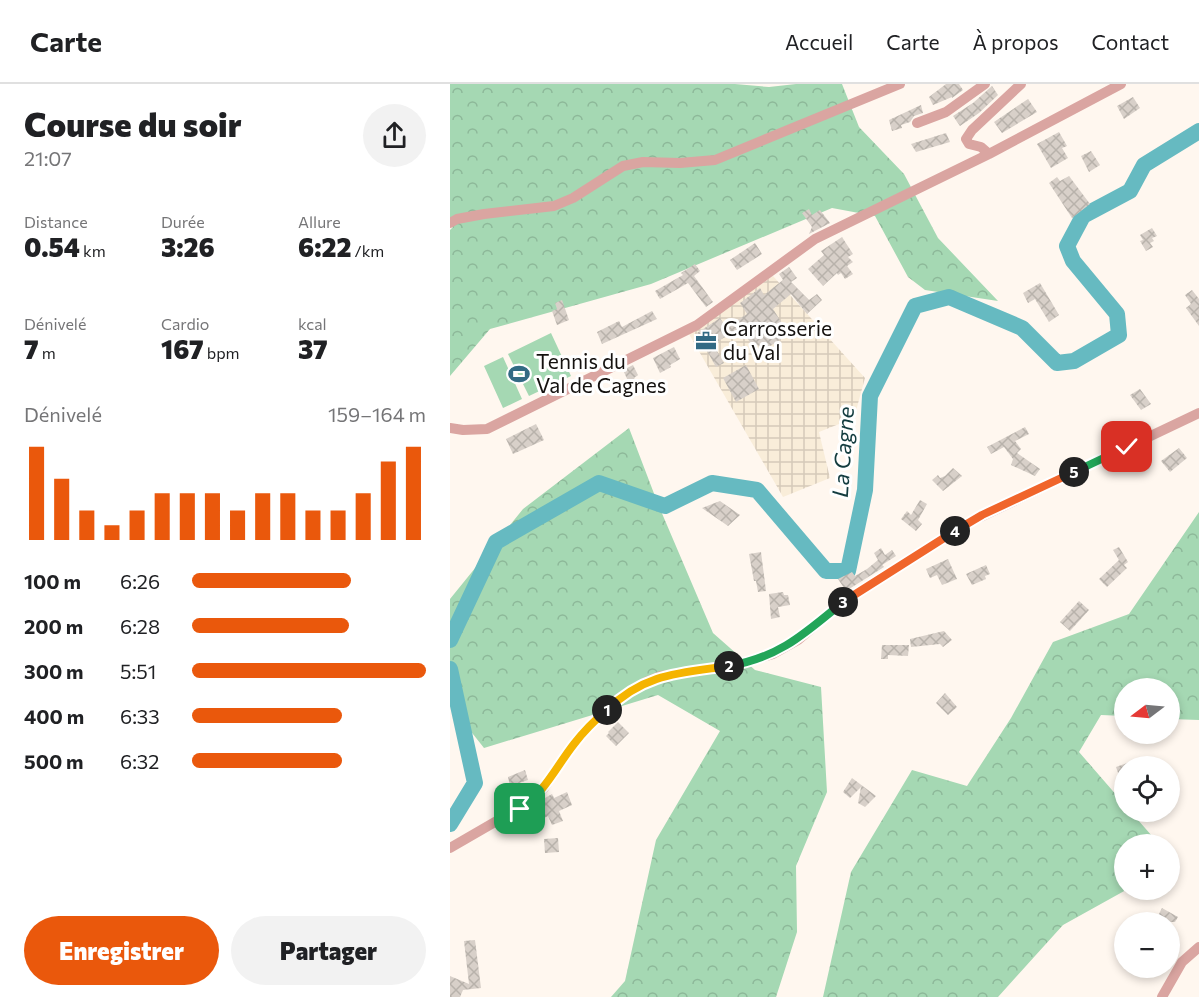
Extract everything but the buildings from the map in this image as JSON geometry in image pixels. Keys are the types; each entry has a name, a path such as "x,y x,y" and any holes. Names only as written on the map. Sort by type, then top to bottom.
{"street":[{"path":"450,223 457,219 484,214 554,206 573,198 623,166 643,162 680,163 715,160 900,84"},
{"path":"917,123 946,112 985,84"},
{"path":"989,154 981,147 969,144 966,139 972,130 1021,84"},
{"path":"450,428 487,429 697,325 815,239 989,154 1121,84"},
{"path":"450,848 531,801 544,788 573,745 592,723 615,701 646,682 661,676 732,666 773,654 798,640 845,600 972,521 1199,413"},
{"path":"1162,997 1182,962 1199,947"}],"shaded area":[{"path":"773,276 865,378 854,418 819,432 830,478 783,497 689,334"}],"green space":[{"path":"450,84 735,84 769,87 796,84 842,84 859,127 904,174 938,238 998,301 925,290 908,277 875,216 832,208 651,284 490,329 450,376 450,230 453,227 450,217"},
{"path":"551,333 571,376 529,396 508,354"},
{"path":"503,357 522,399 503,408 484,366"},
{"path":"629,428 658,504 713,633 755,670 821,687 827,792 796,866 797,932 776,997 611,997 625,981 656,840 720,731 658,695 484,748 450,705 450,599 523,509"},
{"path":"1199,512 1199,720 1180,719 1180,678 1114,678 1114,716 1101,715 1079,752 1114,792 1114,822 1140,822 1150,834 1114,834 1114,897 1063,925 998,997 823,997 851,872 912,770 967,786 1011,718 1053,642 1129,614"}],"waterway":[{"name":"La Cagne","path":"450,640 496,542 599,483 665,506 712,483 757,490 826,571 848,571 865,490 870,396 915,306 949,297 1022,328 1057,363 1074,361 1119,335 1117,314 1073,261 1067,246 1083,216 1130,191 1144,165 1199,131"},
{"name":"La Cagne","path":"450,669 475,783 450,824"}],"place":[{"name":"Carrosserie du Val","path":"706,341"},
{"name":"Tennis du Val de Cagnes","path":"519,374"}],"route":[{"path":"520,809 544,788 573,745 592,723 615,701 646,682 661,676 732,666 773,654 798,640 845,600 982,515 1127,447"}]}
